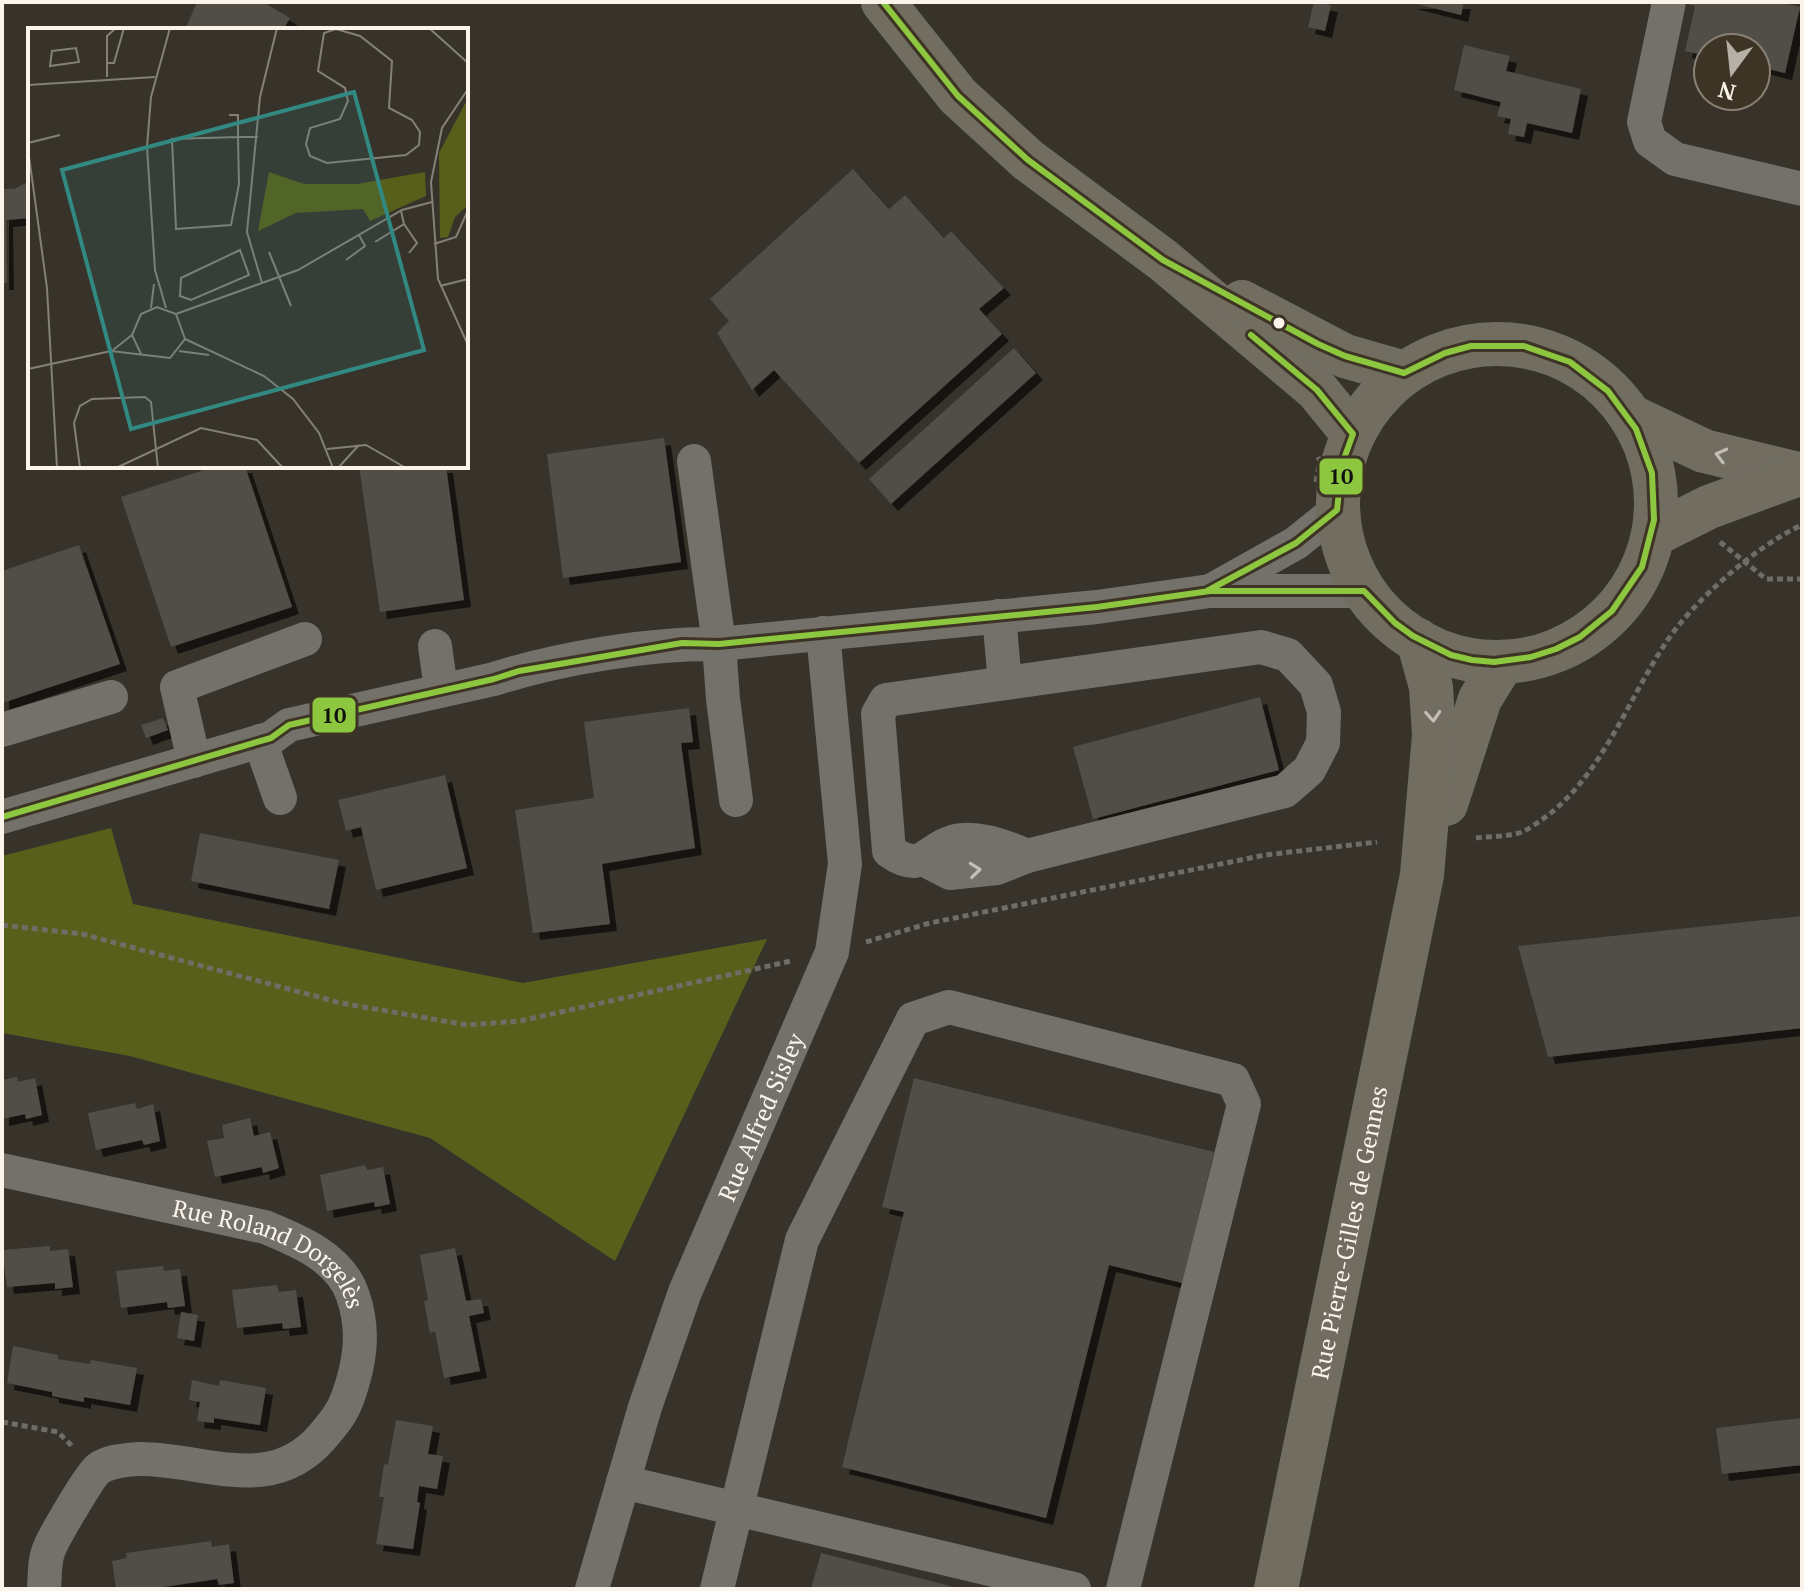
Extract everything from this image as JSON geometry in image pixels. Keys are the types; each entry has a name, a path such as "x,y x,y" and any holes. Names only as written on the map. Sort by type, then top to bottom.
{"main road":[{"path":"883,2 958,96 1028,160 1163,260 1317,390 1353,434"},
{"path":"1163,260 1318,344 1345,356 1404,373"},
{"path":"1508,344 1544,351 1577,366 1607,388 1630,416 1644,444 1653,473 1656,504 1653,535 1624,599 1600,624 1571,644 1538,657 1503,662 1468,659 1437,650 1418,640 1384,616 1364,591 1350,566 1342,539 1337,510 1342,464 1353,434 1372,404 1404,373 1436,356 1471,346 1508,344"},
{"path":"1630,416 1704,451 1799,475"},
{"path":"1653,535 1709,507 1799,475"},
{"name":"Rue Pierre-Gilles de Gennes","path":"1276,1589 1422,875 1434,735 1431,687 1418,640"},
{"name":"Rue Pierre-Gilles de Gennes","path":"1422,875 1480,699 1503,662"}],"street":[{"path":"1669,2 1644,122 1650,141 1675,159 1802,189"},
{"path":"694,461 736,800"},
{"path":"1210,591 1296,543 1337,510"},
{"path":"2,817 271,738 289,725 596,656 682,643 719,644 1097,607 1210,591 1364,591"},
{"path":"999,616 1005,683"},
{"name":"Rue Alfred Sisley","path":"592,1589 645,1407 685,1292 832,952 845,864 823,633"},
{"path":"194,761 177,687 305,639"},
{"path":"435,646 441,689"},
{"path":"1261,647 1288,655 1316,685 1324,712 1323,743 1309,770 1285,791 1027,856 996,843 952,842 925,860 900,858 889,851 878,714 886,700 1005,683 1261,647"},
{"path":"2,730 111,697"},
{"path":"260,741 280,798"},
{"path":"717,1589 802,1240 913,1019 949,1007 1233,1080 1244,1104 1123,1589"},
{"name":"Rue Roland Dorgelès","path":"2,1170 265,1227 306,1244 335,1267 353,1293 361,1327 359,1367 342,1413 311,1449 282,1467 245,1472 158,1459 122,1460 96,1470"},
{"path":"44,1589 48,1549 96,1470"},
{"path":"623,1482 1074,1589"}],"path":[{"path":"1476,838 1524,832 1559,808 1584,780 1667,640 1694,609 1744,563 1779,535 1802,525"},
{"path":"2,925 82,934 341,1003 467,1025 520,1021 832,952 930,923 1265,855 1377,842"},
{"path":"2,1422 58,1432 96,1470"}],"green space":[{"path":"111,828 133,904 523,983 767,939 615,1261 430,1138 130,1056 2,1033 2,856"}],"building":[{"path":"197,2 263,2 290,18 284,28 186,28"},
{"path":"1314,2 1331,5 1325,31 1308,27"},
{"path":"1409,2 1464,2 1461,15"},
{"path":"1690,2 1780,2 1800,7 1785,73 1772,70 1772,32 1692,32 1692,53 1685,51 1695,6 1689,5"},
{"path":"1464,45 1510,56 1506,71 1581,89 1572,133 1527,123 1524,137 1508,134 1511,119 1497,116 1501,102 1454,90"},
{"path":"853,169 889,209 905,195 944,238 951,231 1004,288 979,309 1002,334 859,463 774,370 752,390 717,333 729,321 710,299"},
{"path":"28,182 28,218 6,220 7,283 2,283 2,189 14,189"},
{"path":"1014,348 1036,373 891,504 869,479"},
{"path":"664,438 681,562 563,578 547,454"},
{"path":"210,468 246,468 292,607 171,647 121,497"},
{"path":"359,468 446,468 464,600 380,612"},
{"path":"79,545 120,664 2,703 2,571"},
{"path":"1260,697 1279,770 1093,819 1073,747"},
{"path":"689,708 693,742 681,743 695,848 602,864 610,924 533,933 515,810 594,798 584,722"},
{"path":"163,718 168,730 146,738 141,725"},
{"path":"445,775 467,868 376,890 361,827 346,831 338,800"},
{"path":"200,833 339,860 329,909 191,881"},
{"path":"1802,916 1802,1028 1548,1057 1518,946"},
{"path":"17,1077 18,1082 35,1078 42,1115 26,1119 25,1114 2,1119 2,1080"},
{"path":"914,1078 1214,1152 1182,1283 1109,1265 1046,1518 842,1467 904,1212 882,1207"},
{"path":"135,1103 137,1109 153,1104 160,1141 144,1145 142,1140 96,1150 88,1113"},
{"path":"250,1118 254,1136 270,1132 279,1168 263,1173 262,1167 215,1177 207,1141 224,1138 222,1125"},
{"path":"365,1165 367,1170 383,1167 390,1204 375,1207 374,1202 327,1211 320,1175"},
{"path":"50,1246 50,1251 68,1249 73,1287 55,1289 55,1283 7,1287 2,1250"},
{"path":"455,1248 466,1301 481,1299 484,1313 469,1316 480,1371 444,1378 435,1331 430,1333 420,1255"},
{"path":"163,1266 164,1271 180,1269 185,1306 168,1308 167,1302 121,1308 116,1271"},
{"path":"277,1285 279,1292 296,1290 301,1327 283,1329 282,1323 237,1328 232,1290"},
{"path":"181,1312 198,1315 194,1341 177,1338"},
{"path":"13,1346 58,1355 58,1359 90,1364 91,1360 137,1368 130,1405 84,1397 84,1402 7,1383"},
{"path":"192,1380 219,1386 220,1380 266,1388 260,1425 214,1418 214,1423 197,1421 200,1402 189,1400"},
{"path":"1802,1418 1802,1465 1722,1474 1716,1428"},
{"path":"396,1420 433,1426 428,1454 443,1456 437,1489 419,1486 417,1502 420,1503 413,1549 376,1544 384,1497 379,1497 384,1464 388,1465"},
{"path":"211,1541 212,1547 229,1544 234,1583 219,1585 217,1579 150,1589 116,1589 112,1561 127,1558 126,1553"},
{"path":"821,1553 958,1588 811,1589"}],"transit line":[{"name":"10","path":"2,817 271,738 289,725 519,671 682,643 719,644 1097,607 1210,591 1364,591 1395,623 1413,636 1451,655 1494,662 1531,657 1556,649 1580,637 1612,611 1642,567 1654,520 1652,473 1636,429 1608,391 1570,362 1524,346 1471,346 1445,353 1404,373 1345,356 1318,344 1163,260 1028,160 958,96 883,2"},
{"name":"10","path":"1207,591 1296,543 1337,510 1342,464 1353,434 1317,390 1251,335"}]}
